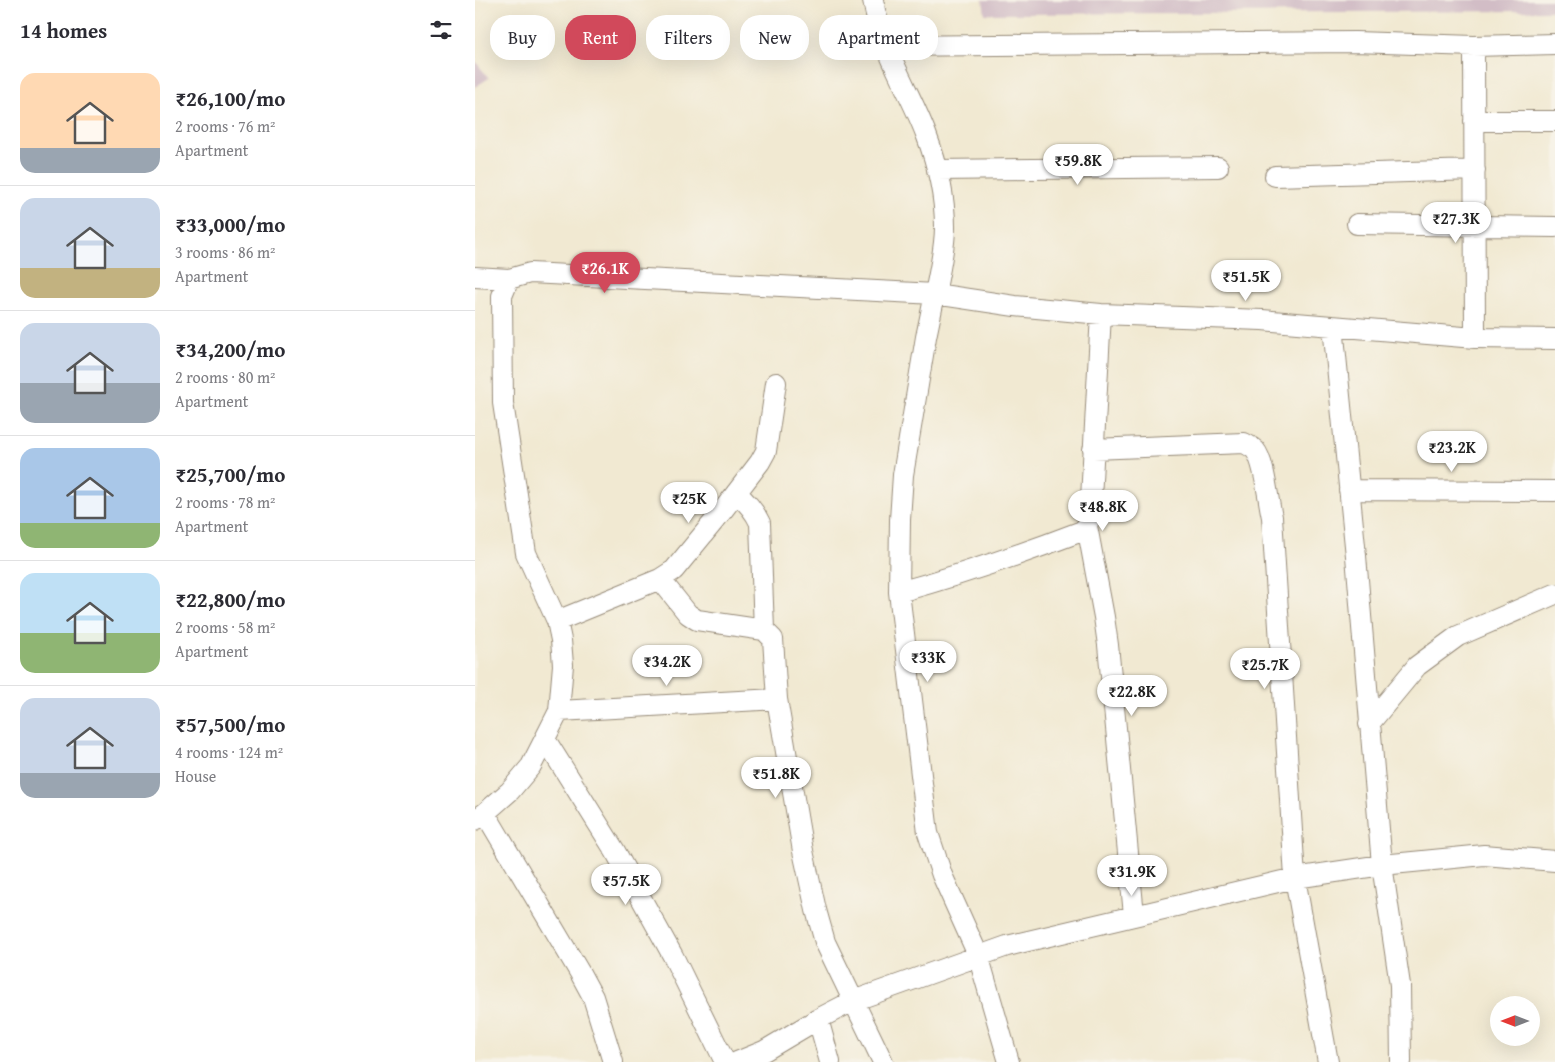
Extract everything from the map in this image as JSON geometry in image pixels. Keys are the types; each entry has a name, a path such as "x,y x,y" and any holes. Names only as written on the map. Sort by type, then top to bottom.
{"street":[{"path":"873,0 877,15"},
{"path":"938,46 1355,42 1474,46 1555,44"},
{"path":"1474,46 1475,338"},
{"path":"892,60 926,134 937,170 945,211 946,229 924,346 903,475 899,592 928,833 942,875 978,955 1009,1062"},
{"path":"1474,122 1555,121"},
{"path":"937,170 1218,167"},
{"path":"1275,176 1475,170"},
{"path":"1357,224 1555,227"},
{"path":"475,277 509,279 530,273 935,294 1015,306 1101,314 1262,320 1475,338 1555,339"},
{"path":"509,279 502,296 503,404 526,553 557,621 563,664 559,711 531,766 510,791 480,817 580,973 593,997 613,1062"},
{"path":"899,592 937,582 1008,558 1082,531 1087,526 1090,518 1101,314"},
{"path":"1333,326 1382,865 1400,985 1401,1062"},
{"path":"557,621 660,579 674,570 736,493 766,451 776,384"},
{"path":"1093,449 1244,443 1256,451 1261,462 1271,517 1295,878 1327,1062"},
{"path":"1349,490 1555,491"},
{"path":"736,493 749,504 760,523 764,630"},
{"path":"1087,526 1106,626 1134,915"},
{"path":"660,579 688,614 697,620 764,630 771,635 774,643 777,699 803,851 816,910 825,942 883,1062"},
{"path":"1369,724 1417,666 1458,636 1555,594"},
{"path":"559,711 777,699"},
{"path":"545,740 615,851 673,956 725,1062"},
{"path":"737,1062 764,1057 818,1019 853,1001 1007,946 1295,878 1382,865 1484,855 1555,861"},
{"path":"818,1019 830,1062"}],"shaded area":[{"path":"983,0 1555,0 1555,11 985,14"},
{"path":"475,61 489,78 475,87"}]}
